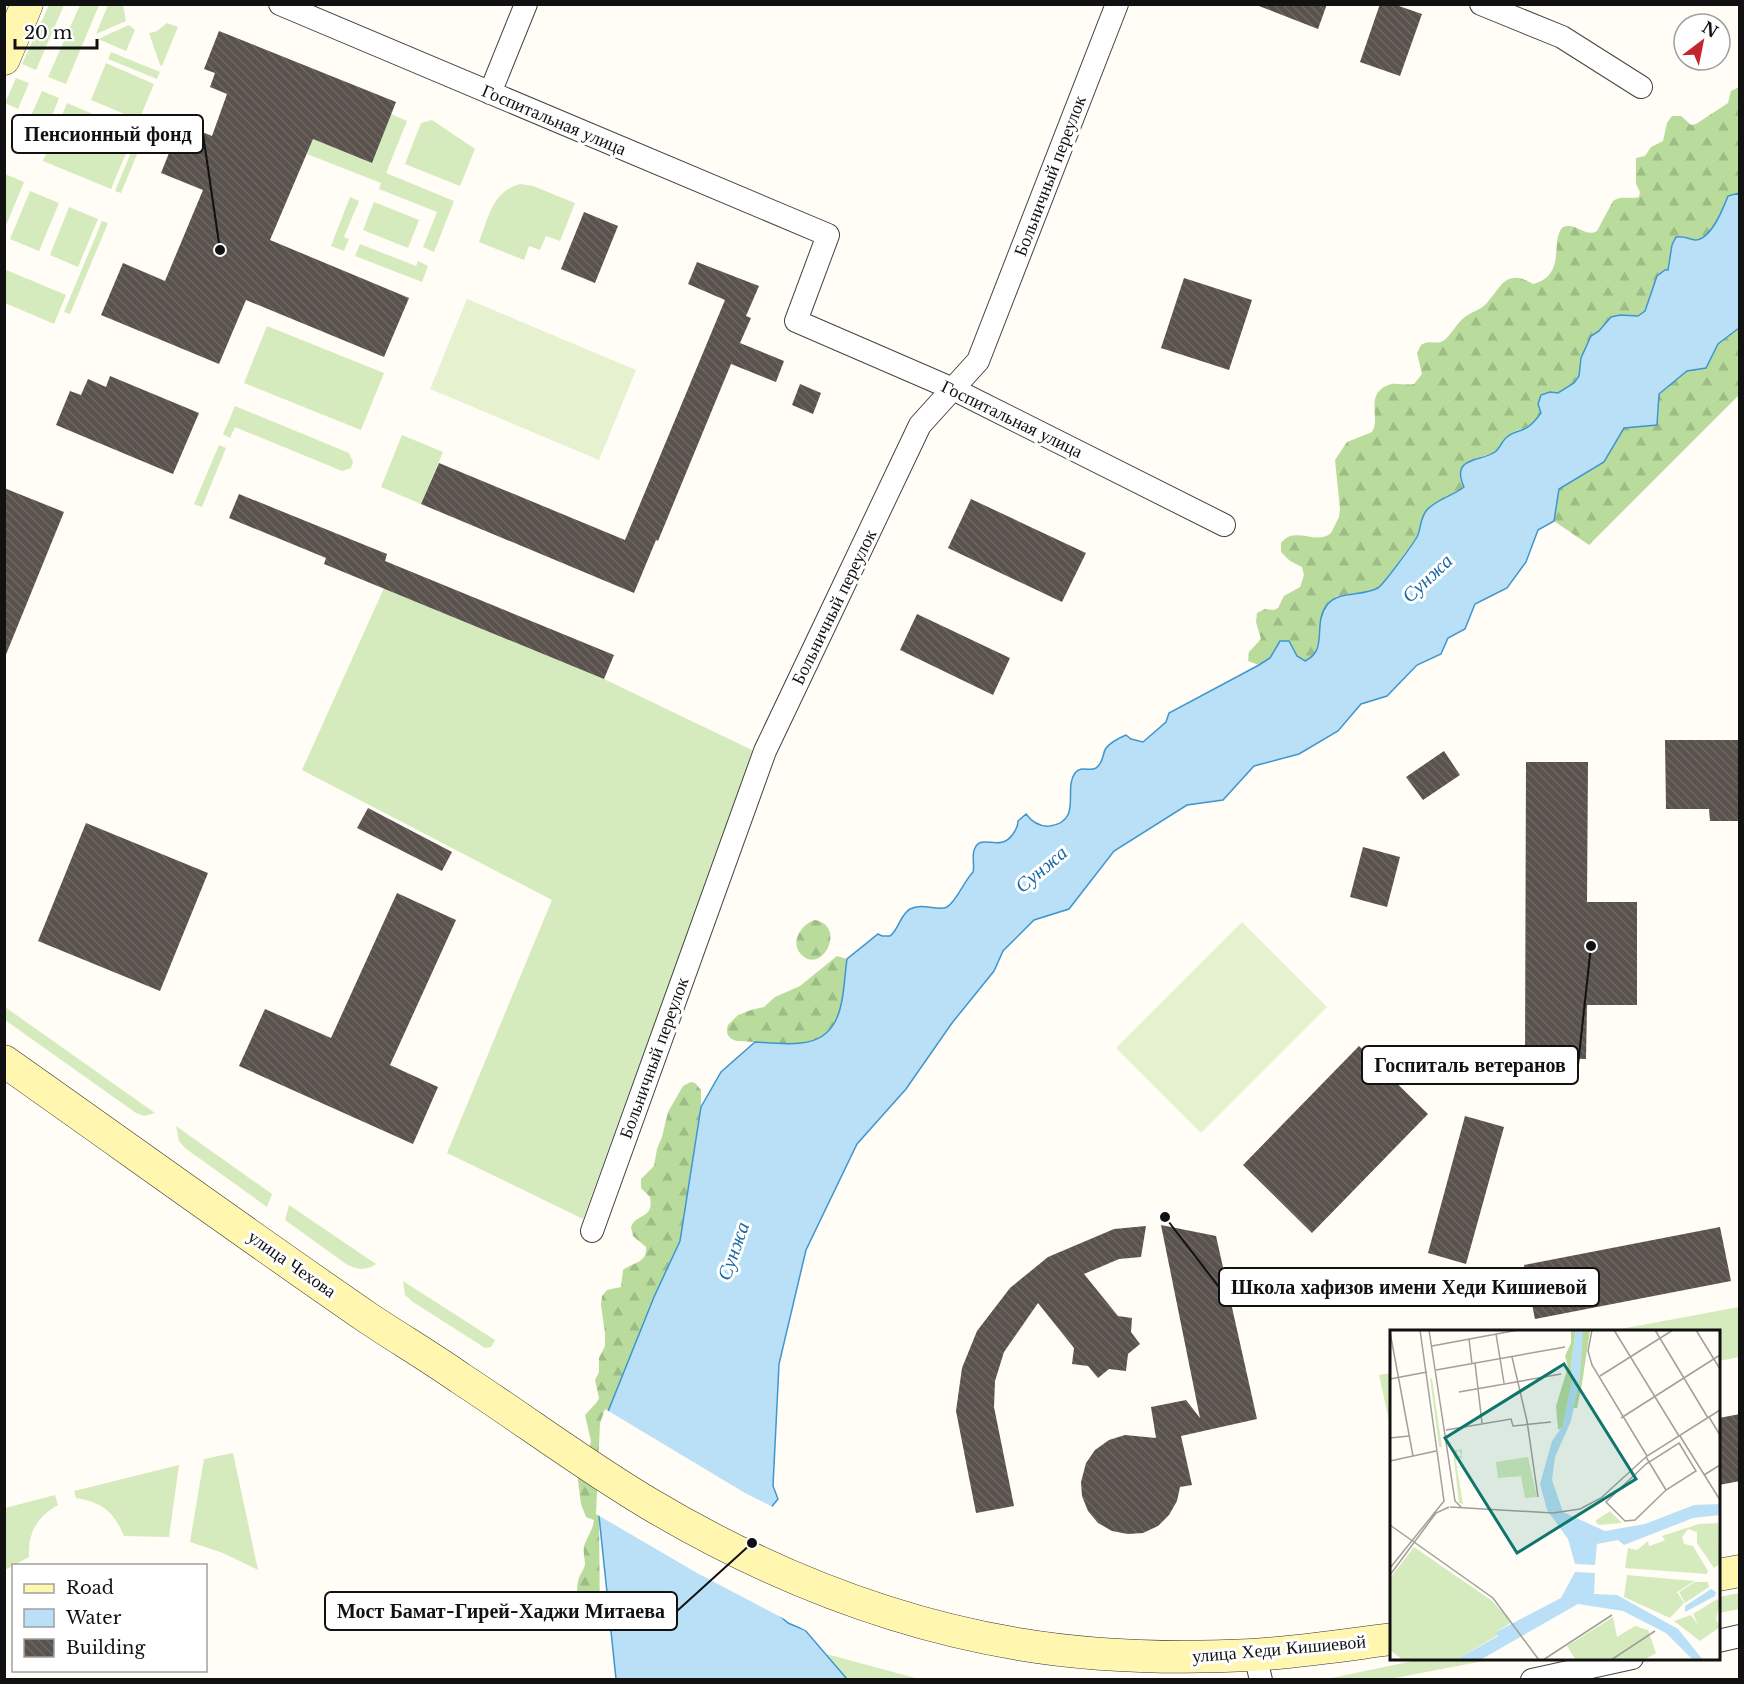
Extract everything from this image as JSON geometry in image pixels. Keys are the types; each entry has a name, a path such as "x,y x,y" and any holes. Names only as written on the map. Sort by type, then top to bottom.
{"main road":[{"path":"4,59 27,4"},
{"name":"улица Чехова","path":"4,1061 369,1318 646,1502 771,1569 821,1590 884,1610"},
{"path":"1720,1575 1740,1571"},
{"name":"улица Хеди Кишиевой","path":"884,1610 1017,1644 1070,1651 1258,1667 1390,1640"}],"street":[{"name":"Госпитальная улица","path":"280,4 828,235 796,321 953,389 1224,525"},
{"path":"490,93 526,4"},
{"name":"Больничный переулок","path":"592,1231 765,751 920,425 978,361 1117,4"},
{"path":"1481,4 1562,37 1641,87"},
{"path":"1720,1641 1740,1636"},
{"path":"1532,1680 1627,1660"}],"green space":[{"path":"49,5 64,5 36,70 22,64"},
{"path":"80,5 99,5 66,84 48,77"},
{"path":"108,5 123,5 126,21 96,34"},
{"path":"167,23 178,27 162,66 149,33 157,31"},
{"path":"129,25 135,30 126,51 98,39"},
{"path":"111,52 160,72 157,79 108,59"},
{"path":"106,63 154,84 139,120 91,100"},
{"path":"16,78 29,83 18,109 5,103"},
{"path":"1739,87 1739,193 1728,196 1718,221 1705,236 1672,245 1668,270 1652,293 1645,311 1638,316 1620,315 1605,324 1581,358 1579,376 1574,383 1558,393 1550,392 1541,413 1530,426 1513,432 1495,453 1476,458 1462,469 1460,478 1464,487 1457,493 1433,504 1422,520 1417,537 1379,588 1354,595 1336,596 1313,657 1305,661 1297,656 1289,641 1280,641 1270,658 1259,665 1248,661 1249,652 1261,639 1256,622 1257,613 1265,609 1278,608 1284,596 1300,587 1304,575 1302,567 1290,561 1281,552 1281,543 1293,536 1319,538 1331,533 1339,517 1340,509 1335,460 1347,442 1372,432 1376,395 1380,390 1392,384 1414,384 1422,374 1417,353 1421,345 1427,342 1443,341 1467,315 1485,305 1504,282 1516,278 1533,284 1544,280 1554,265 1557,240 1563,227 1573,226 1593,233 1597,231 1613,201 1620,198 1639,197 1640,192 1636,184 1636,158 1645,156 1651,147 1663,141 1667,123 1672,116 1681,116 1691,125 1696,124 1728,103 1731,91"},
{"path":"42,91 59,98 37,153 18,145"},
{"path":"67,103 135,132 111,189 43,161"},
{"path":"391,114 407,121 386,173 454,201 434,252 423,247 437,212 379,189 381,183 307,154 313,139 372,163"},
{"path":"432,120 475,149 460,186 405,164 421,123"},
{"path":"139,133 145,135 121,193 115,191"},
{"path":"5,174 24,182 5,228"},
{"path":"520,184 533,186 575,203 560,241 546,236 540,250 529,246 524,260 479,242 497,199"},
{"path":"30,191 59,203 39,251 10,239"},
{"path":"350,197 359,201 344,237 349,239 344,251 331,246"},
{"path":"374,202 419,220 408,248 363,230"},
{"path":"69,207 98,219 78,267 50,255"},
{"path":"102,221 108,223 70,314 64,312"},
{"path":"360,244 416,266 418,261 428,266 422,282 355,256"},
{"path":"4,269 66,295 54,324 5,303"},
{"path":"467,299 636,370 599,460 430,389"},
{"path":"267,326 384,373 361,430 244,383"},
{"path":"1739,328 1739,395 1589,545 1554,521 1559,489 1604,462 1624,428 1687,371 1706,368 1718,344"},
{"path":"235,406 349,453 353,462 351,468 342,471 235,427 230,438 223,434"},
{"path":"402,435 443,452 421,504 381,487"},
{"path":"219,445 226,448 202,507 194,504"},
{"path":"384,588 604,679 754,751 583,1219 447,1153 552,900 302,770"},
{"path":"815,920 825,924 830,931 830,940 823,955 816,959 808,959 800,953 796,943 802,929"},
{"path":"1242,922 1327,1007 1201,1133 1116,1048"},
{"path":"837,956 847,959 842,1003 839,1016 832,1028 822,1036 795,1044 780,1044 737,1041 728,1036 728,1025 738,1015 764,1007 775,997 800,986"},
{"path":"5,1007 155,1113 144,1116 136,1113 5,1020"},
{"path":"691,1082 701,1090 701,1107 680,1241 654,1297 603,1424 599,1516 600,1625 593,1625 582,1616 577,1592 585,1565 584,1546 594,1520 586,1517 581,1504 577,1473 588,1454 591,1441 585,1415 599,1398 595,1380 599,1372 599,1358 605,1346 602,1296 607,1290 621,1287 623,1270 639,1262 645,1256 646,1247 633,1236 631,1227 650,1209 650,1197 641,1188 641,1179 654,1166 668,1112 683,1086"},
{"path":"176,1126 272,1194 267,1207 185,1148 179,1141"},
{"path":"289,1205 376,1264 361,1269 346,1264 285,1220"},
{"path":"403,1281 495,1340 491,1347 485,1348 413,1302 405,1295"},
{"path":"1739,1307 1739,1357 1720,1361 1720,1330 1615,1330"},
{"path":"1390,1373 1390,1425 1379,1375"},
{"path":"233,1453 258,1570 223,1553 190,1542 204,1459"},
{"path":"179,1465 169,1537 124,1536 111,1514 100,1505 76,1498 74,1491"},
{"path":"55,1495 58,1505 44,1515 35,1526 30,1540 29,1557 12,1564 5,1570 5,1508"},
{"path":"1739,1593 1739,1609 1720,1613 1720,1597"},
{"path":"793,1645 919,1679 794,1679"},
{"path":"1417,1660 1489,1660 1390,1679 1327,1679"}],"water":[{"name":"Сунжа","path":"1739,193 1739,328 1718,344 1706,368 1687,371 1659,394 1657,425 1624,428 1604,462 1559,489 1554,521 1538,530 1526,562 1507,588 1475,604 1465,629 1448,638 1441,654 1417,665 1387,696 1361,704 1338,731 1299,754 1254,766 1223,800 1187,805 1114,851 1069,909 1034,920 1003,951 994,971 952,1023 906,1089 857,1144 806,1250 779,1364 773,1486 778,1499 759,1522 759,1549 778,1614 788,1623 805,1630 847,1679 616,1679 599,1516 603,1424 654,1297 680,1241 701,1107 721,1072 755,1042 801,1043 816,1040 826,1033 834,1024 839,1012 847,959 878,934 890,936 910,909 920,906 943,908 951,904 973,872 973,854 978,844 1003,842 1008,839 1016,829 1018,821 1026,814 1034,822 1043,826 1060,823 1069,811 1072,780 1075,773 1080,769 1093,769 1099,766 1106,748 1113,742 1126,735 1143,742 1166,722 1169,713 1270,658 1280,641 1289,641 1297,656 1305,661 1312,656 1319,643 1321,620 1327,605 1338,597 1371,591 1381,585 1417,537 1423,517 1429,507 1464,487 1461,470 1464,465 1495,452 1509,435 1532,424 1541,413 1538,404 1541,395 1550,392 1558,393 1574,383 1579,376 1581,358 1591,336 1599,331 1611,317 1638,316 1645,311 1657,276 1668,270 1672,245 1676,237 1701,239 1716,223 1728,196"}],"pier":[{"path":"605,1409 745,1493 775,1508 762,1523 765,1573 775,1592 780,1612 790,1621 806,1628 811,1633 697,1573 596,1514 600,1423"}],"building":[{"path":"1260,4 1327,4 1318,29 1259,6"},
{"path":"1380,4 1393,4 1422,14 1400,76 1360,62"},
{"path":"219,31 396,102 372,163 313,139 270,240 409,298 384,357 246,300 219,364 101,315 123,263 165,281 203,190 161,173 181,123 212,136 227,94 210,87 215,73 204,69"},
{"path":"584,212 618,226 595,283 561,269"},
{"path":"697,262 759,286 746,316 751,318 740,343 784,361 776,382 731,364 658,541 656,540 634,593 421,504 439,463 625,540 725,300 688,284"},
{"path":"1184,278 1252,300 1229,370 1161,348"},
{"path":"110,376 199,413 173,474 56,425 70,391 81,395 88,379 106,387"},
{"path":"800,384 821,393 813,414 792,405"},
{"path":"4,488 64,512 5,657 4,656"},
{"path":"239,494 387,554 385,561 614,655 604,679 324,564 326,558 229,518"},
{"path":"971,499 1086,553 1062,602 948,548"},
{"path":"917,614 1010,658 993,695 900,650"},
{"path":"1665,740 1740,740 1740,821 1710,821 1709,809 1666,809"},
{"path":"1444,751 1460,775 1423,800 1406,777"},
{"path":"1526,762 1588,762 1587,902 1637,902 1637,1005 1587,1005 1586,1059 1525,1058"},
{"path":"368,808 452,852 442,871 357,828"},
{"path":"86,823 208,873 160,991 38,941"},
{"path":"1363,847 1400,857 1387,907 1350,897"},
{"path":"397,893 456,920 390,1065 438,1087 413,1144 239,1066 265,1009 331,1038"},
{"path":"1359,1046 1428,1114 1312,1233 1243,1165"},
{"path":"1465,1116 1504,1127 1466,1264 1428,1253"},
{"path":"1161,1225 1216,1236 1257,1419 1181,1436 1192,1485 1180,1487 1177,1501 1169,1515 1158,1526 1143,1533 1128,1534 1112,1531 1098,1523 1088,1511 1082,1496 1081,1482 1086,1463 1095,1450 1109,1440 1125,1435 1156,1438 1151,1407 1186,1400 1200,1418"},
{"path":"1146,1226 1141,1257 1119,1259 1084,1274 1118,1316 1132,1318 1131,1332 1140,1344 1128,1354 1126,1371 1109,1369 1098,1378 1088,1366 1072,1364 1074,1348 1038,1303 1004,1352 995,1381 994,1407 1014,1506 976,1513 956,1411 962,1368 977,1331 1010,1288 1048,1257 1114,1229"},
{"path":"1720,1227 1731,1281 1535,1319 1524,1265"},
{"path":"1740,1414 1740,1481 1720,1485 1720,1418"}],"place":[{"name":"Пенсионный фонд","path":"220,250"},
{"name":"Госпиталь ветеранов","path":"1591,946"},
{"name":"Школа хафизов имени Хеди Кишиевой","path":"1165,1217"},
{"name":"Мост Бамат-Гирей-Хаджи Митаева","path":"752,1543"}]}
